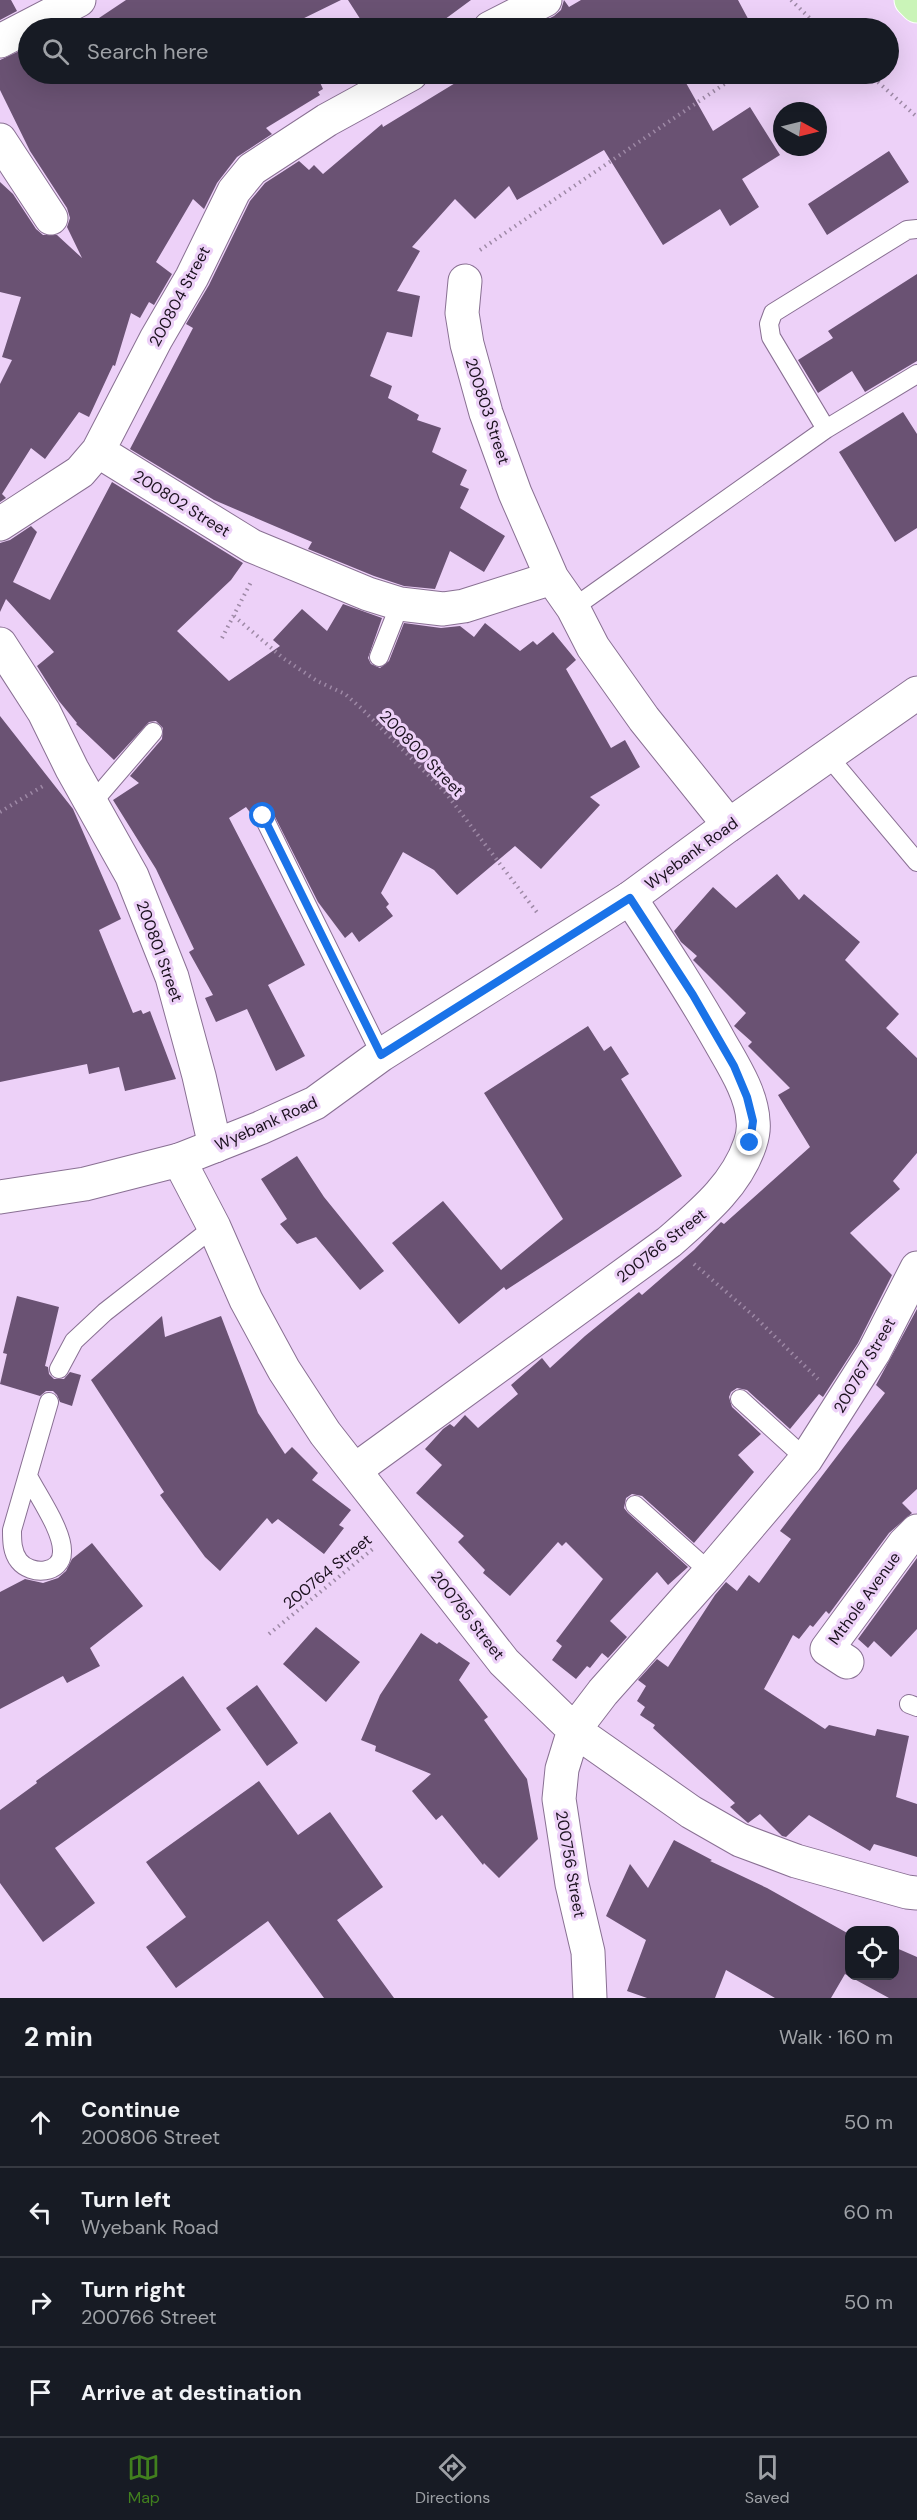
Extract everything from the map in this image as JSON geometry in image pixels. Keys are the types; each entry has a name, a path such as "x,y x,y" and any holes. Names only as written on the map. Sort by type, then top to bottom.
{"main road":[{"path":"911,0 917,6"}],"street":[{"path":"44,18 79,0"},
{"path":"509,18 545,0"},
{"path":"0,41 18,32"},
{"name":"200804 Street","path":"0,524 80,472 98,451 156,339 192,278 216,223 234,190 252,170 283,147 393,84"},
{"path":"0,140 51,218"},
{"name":"200803 Street","path":"465,281 462,313 467,344 486,413 515,494 552,578 573,608 593,647 644,719 729,825"},
{"name":"200802 Street","path":"98,451 232,534 267,553 368,594 400,604 443,609 464,606 552,578"},
{"name":"200801 Street","path":"0,644 44,712 72,769 132,876 172,977 215,1146"},
{"name":"Wyebank Road","path":"0,1197 85,1184 179,1160 315,1103 381,1055 630,898 729,825 917,693"},
{"name":"200766 Street","path":"355,1470 669,1242 712,1205 738,1170 750,1143 753,1121 747,1097 734,1066 693,995 630,898"},
{"name":"200765 Street","path":"179,1160 214,1227 246,1300 284,1370 325,1433 504,1662 574,1730 652,1787 740,1840 796,1861 917,1893"},
{"name":"200767 Street","path":"574,1730 603,1692 710,1572 806,1459 874,1352 917,1268"},
{"name":"Mthole Avenue","path":"847,1662 827,1649 904,1544 917,1531"},
{"name":"200756 Street","path":"574,1730 562,1769 559,1799 572,1884 588,1952 590,1998"}],"lane":[{"path":"826,429 771,337 770,317 907,230 917,229"},
{"path":"573,608 826,429 917,374"},
{"path":"379,657 400,604"},
{"path":"92,803 153,732"},
{"path":"828,756 917,862"},
{"path":"263,816 381,1055"},
{"path":"59,1369 74,1341 105,1312 214,1227"},
{"path":"740,1399 806,1459"},
{"path":"28,1476 58,1534 63,1551 61,1562 55,1568 45,1571 30,1569 20,1562 13,1546 12,1530 48,1402"},
{"path":"635,1505 710,1572"}],"path":[{"path":"791,0 808,18"},
{"path":"465,281 474,255 495,238 724,84"},
{"path":"880,84 917,117"},
{"path":"222,638 267,553"},
{"name":"200800 Street","path":"234,616 303,672 345,694 445,792 559,942"},
{"path":"0,812 72,769"},
{"path":"669,1242 755,1317 812,1374 845,1399"},
{"name":"200764 Street","path":"269,1634 400,1527"}],"building":[{"path":"0,0 11,0 17,11 0,20"},
{"path":"126,0 341,0 304,18 99,18"},
{"path":"348,0 471,0 447,18 360,18"},
{"path":"564,0 569,7 581,0 738,0 748,18 550,18 561,10"},
{"path":"18,52 18,84 321,84 323,89 318,92 320,95 266,128 272,134 237,157 217,183 204,209 193,199 156,262 172,274 154,305 149,302 140,318 131,313 115,366 113,365 89,417 79,412 45,459 31,448 2,494 6,498 0,502 0,384 12,360 2,357 21,297 0,292 0,182 13,194 36,229 43,235 57,235 82,258 67,227 70,218 67,208 30,151 0,90 0,60"},
{"path":"454,84 687,84 713,131 750,107 773,144 773,156 778,156 742,179 759,207 730,226 720,209 663,245 604,150 517,200 509,186 475,219 455,199 412,247 420,251 397,291 420,296 412,337 387,332 370,376 392,386 388,398 419,415 417,420 441,428 432,452 467,470 460,485 469,489 460,508 505,536 484,572 450,551 435,589 404,586 308,549 312,542 214,500 130,449 193,328 186,324 209,285 250,201 265,183 299,161 309,170 314,165 323,174 382,124 383,127"},
{"path":"889,151 909,182 827,235 808,204"},
{"path":"917,274 917,361 865,392 852,371 818,393 798,360 833,338 828,331"},
{"path":"903,412 917,434 917,528 895,542 839,452"},
{"path":"112,482 243,563 231,580 177,631 229,681 280,646 273,640 302,609 327,631 343,604 382,618 368,658 371,664 380,668 389,661 404,623 441,628 460,626 474,637 485,623 520,651 533,641 537,645 553,632 576,660 566,669 611,748 625,740 640,767 590,797 600,805 541,869 515,846 457,895 434,870 403,852 381,893 389,904 386,907 393,916 359,942 352,932 345,938 318,902 270,807 259,806 252,815 246,807 229,818 305,965 268,985 305,1056 276,1071 247,1009 216,1022 205,998 213,995 189,952 194,949 156,869 113,800 139,783 130,776 162,739 163,728 156,721 149,722 114,760 76,724 37,666 54,652 6,599 0,612 0,543 10,540 31,526 37,532 13,582 50,600"},
{"path":"0,716 73,809 121,919 99,930 133,1013 141,1010 143,1014 150,1011 176,1079 125,1091 119,1067 89,1074 87,1064 0,1082"},
{"path":"777,874 799,900 804,894 860,942 845,960 899,1014 886,1028 917,1058 917,1153 893,1181 900,1189 850,1233 892,1275 858,1343 823,1397 819,1394 790,1429 747,1390 737,1388 731,1392 729,1397 732,1407 761,1434 738,1455 754,1472 694,1543 642,1496 632,1494 626,1498 624,1508 628,1513 688,1567 668,1585 657,1572 610,1621 627,1637 608,1658 602,1653 590,1668 587,1666 576,1679 552,1660 562,1646 556,1641 603,1579 566,1542 562,1546 558,1542 510,1596 483,1573 485,1570 458,1542 464,1536 416,1493 442,1465 425,1449 443,1429 450,1424 454,1427 465,1415 478,1428 518,1394 511,1385 542,1358 550,1368 639,1292 642,1295 694,1250 721,1222 724,1224 810,1147 778,1095 790,1088 748,1046 752,1042 734,1026 746,1013 693,960 697,956 681,942 674,931 713,887 736,908"},
{"path":"588,1026 604,1051 611,1046 629,1074 621,1079 682,1176 506,1290 504,1287 459,1324 392,1243 443,1201 501,1270 563,1219 484,1093"},
{"path":"297,1156 324,1197 384,1271 360,1290 316,1237 297,1244 280,1224 287,1219 261,1179"},
{"path":"17,1296 59,1307 45,1366 48,1367 49,1374 54,1379 64,1379 70,1372 81,1375 72,1406 60,1402 53,1391 46,1391 40,1396 0,1384 7,1354 3,1353"},
{"path":"917,1309 917,1489 902,1503 912,1513 889,1533 829,1614 826,1611 799,1639 793,1635 764,1689 825,1729 829,1725 875,1736 877,1729 909,1736 896,1797 917,1804 917,1857 874,1844 870,1851 809,1815 786,1837 782,1836 760,1814 748,1823 730,1807 735,1803 653,1728 655,1725 640,1715 645,1707 637,1701 646,1686 638,1680 657,1659 668,1667 726,1582 737,1591 749,1575 759,1583 791,1539 780,1531 885,1393 876,1385"},
{"path":"162,1316 165,1337 221,1316 258,1413 285,1454 292,1447 318,1473 312,1480 351,1510 339,1525 344,1528 324,1554 278,1519 272,1524 267,1518 220,1571 205,1557 160,1495 164,1492 91,1380"},
{"path":"92,1543 143,1606 90,1648 100,1666 67,1683 63,1676 0,1709 0,1592 25,1579 43,1583 58,1578 66,1571 72,1559"},
{"path":"917,1558 917,1629 891,1657 874,1641 868,1648 858,1639"},
{"path":"316,1627 360,1662 326,1702 283,1664"},
{"path":"421,1633 470,1663 459,1680 488,1717 484,1720 527,1779 538,1839 499,1878 484,1863 483,1865 442,1815 436,1820 412,1791 431,1774 375,1751 376,1746 361,1740 380,1695"},
{"path":"183,1676 221,1730 55,1848 95,1903 43,1942 0,1883 0,1810 37,1783 36,1781"},
{"path":"257,1685 298,1743 267,1766 226,1708"},
{"path":"259,1781 298,1835 330,1812 383,1887 337,1920 394,1998 324,1998 268,1921 176,1988 146,1947 186,1917 146,1862"},
{"path":"674,1840 845,1932 845,1974 831,1998 775,1998 726,1970 715,1998 647,1998 627,1991 646,1940 606,1916 630,1864 648,1888"},
{"path":"899,1949 917,1957 917,1998 889,1998 856,1980 899,1980"}],"route":[{"path":"263,816 381,1055 630,898 693,995 734,1066 747,1097 753,1121 750,1143"}]}
